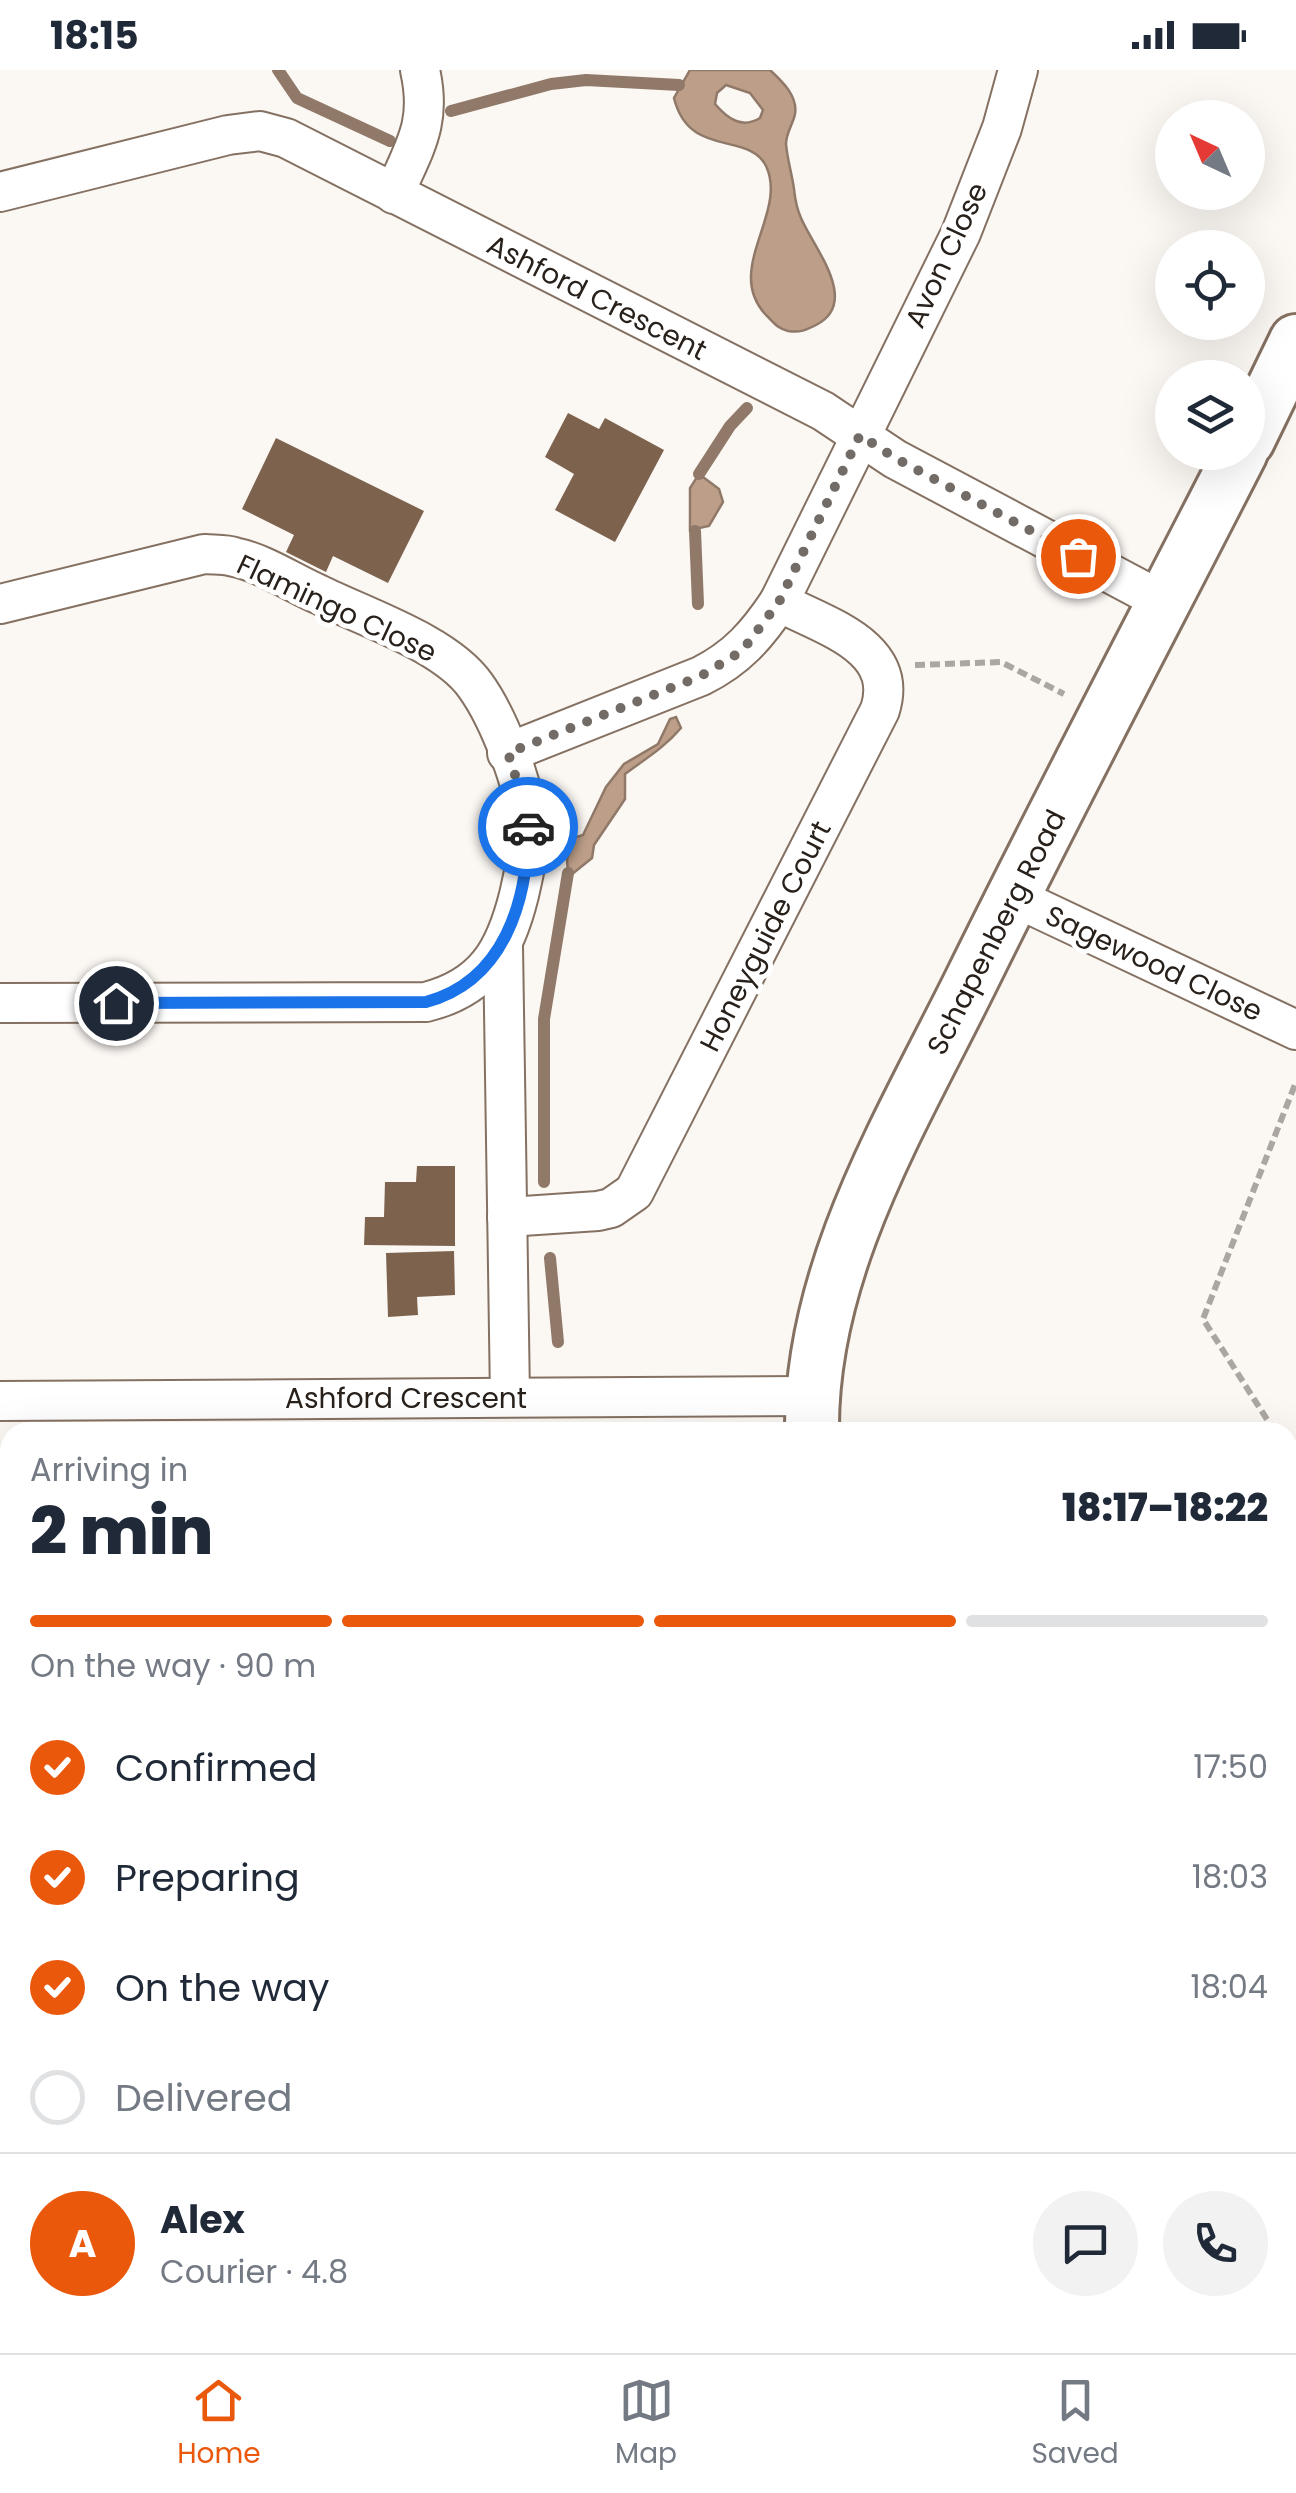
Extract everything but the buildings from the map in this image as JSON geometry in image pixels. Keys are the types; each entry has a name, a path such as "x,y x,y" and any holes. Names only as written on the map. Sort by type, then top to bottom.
{"street":[{"path":"394,194 423,126 426,98 420,70"},
{"name":"Avon Close","path":"508,753 701,676 726,663 756,636 779,602 961,233 1002,128 1018,70"},
{"name":"Ashford Crescent","path":"0,192 228,135 260,130 286,138 823,411 895,458 1164,602"},
{"path":"1265,405 1296,341"},
{"name":"Schapenberg Road","path":"812,1414 829,1306 858,1215 1012,896 1232,470"},
{"name":"Flamingo Close","path":"0,604 204,554 235,557 428,648 458,668 474,684 490,710 524,803 528,829 526,864 503,946"},
{"path":"779,602 864,648 880,667"},
{"name":"Honeyguide Court","path":"507,1217 598,1211 622,1202 634,1192 880,710 885,695 880,667"},
{"name":"Sagewood Close","path":"1012,896 1296,1030"},
{"path":"503,946 510,1397"},
{"path":"0,1003 426,1002 461,989 485,969 503,946"},
{"name":"Ashford Crescent","path":"0,1400 510,1397 812,1414"}],"path":[{"path":"880,667 1001,662 1106,714"},
{"path":"1269,1422 1203,1318 1296,1082"}],"shaded area":[{"path":"690,70 770,70 788,89 795,114 786,144 796,204 834,289 829,315 816,325 799,331 785,330 769,318 756,300 751,282 753,262 771,184 766,166 747,149 705,137 692,129 674,98","holes":["726,85 750,93 763,110 760,118 747,123 736,121 715,104 717,93"]},
{"path":"699,474 719,489 723,502 709,526 690,530 690,488"},
{"path":"676,717 681,728 625,774 625,799 594,845 592,858 571,875 568,873 573,838 583,835 606,787 624,764 658,744 670,719"}],"waterway":[{"path":"278,70 297,98 390,141"},
{"path":"451,111 551,84 586,80 679,85"},
{"path":"699,474 730,426 747,408"},
{"path":"695,531 698,604"},
{"path":"544,1182 544,1019 568,873"},
{"path":"550,1258 558,1342"}],"way so far":[{"path":"528,827 508,753 701,676 742,651 779,602 860,435 895,458 1078,556"}],"route":[{"path":"116,1003 426,1002 444,997 476,978 503,946 526,864 528,827"}]}
